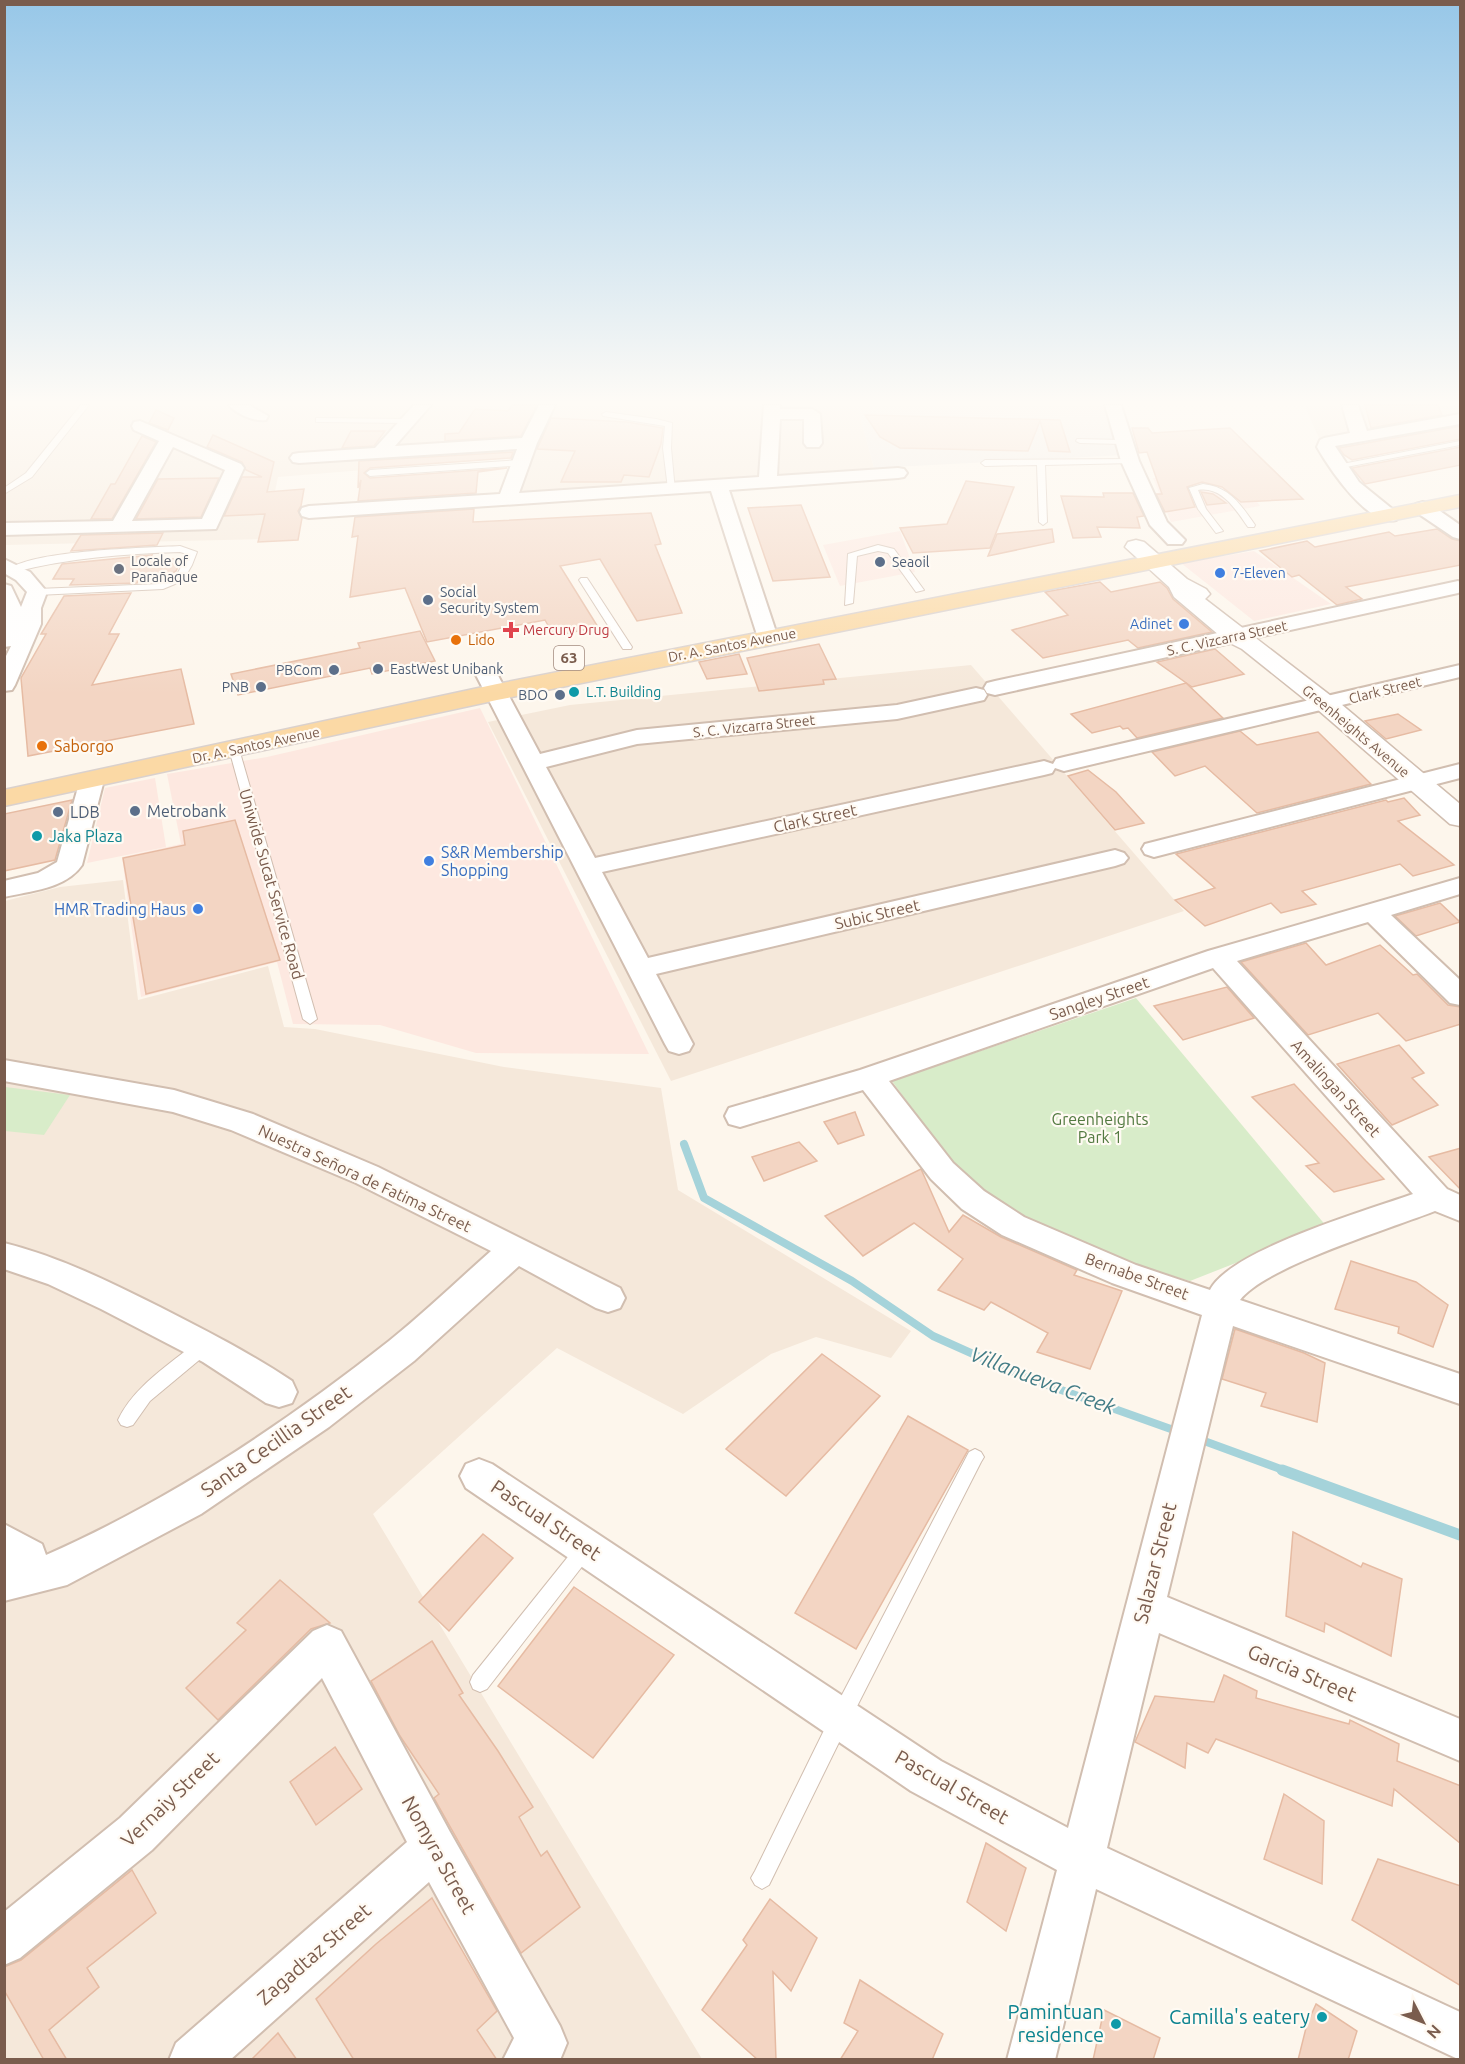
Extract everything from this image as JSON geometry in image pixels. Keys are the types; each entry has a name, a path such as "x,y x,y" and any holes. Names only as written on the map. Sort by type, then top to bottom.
{"main road":[{"name":"Dr. A. Santos Avenue","path":"4,777 1144,554 1175,540 1374,501"},
{"name":"Dr. A. Santos Avenue","path":"4,798 234,749 627,647 765,629 848,603 1389,516 1459,501"}],"street":[{"path":"119,527 134,501"},
{"path":"4,529 208,525 219,501"},
{"path":"309,512 485,501"},
{"path":"724,501 765,629"},
{"path":"1148,501 1159,525 1175,540"},
{"path":"1370,502 1389,516"},
{"path":"1423,508 1461,533"},
{"name":"Greenheights Avenue","path":"1144,554 1179,584 1182,592 1326,704 1461,818"},
{"path":"9,567 31,582 37,592"},
{"name":"S. C. Vizcarra Street","path":"533,763 637,737 897,712 1244,638 1458,587"},
{"path":"6,669 16,618 6,593 37,592"},
{"path":"6,669 31,624 31,608 37,592"},
{"name":"Clark Street","path":"586,868 1054,766 1461,671"},
{"path":"492,683 679,1044"},
{"path":"1154,849 1461,771"},
{"path":"4,889 44,880 62,872 69,865 92,780"},
{"name":"Subic Street","path":"639,969 1115,858"},
{"name":"Sangley Street","path":"740,1116 870,1077 1218,957 1461,886"},
{"path":"1373,912 1461,996"},
{"name":"Amalingan Street","path":"1218,957 1448,1204"},
{"name":"Nuestra Señora de Fatima Street","path":"4,1070 174,1101 242,1122 367,1175 516,1249 608,1298"},
{"name":"Bernabe Street","path":"870,1077 942,1171 973,1200 1013,1226 1124,1274 1461,1389"},
{"name":"Salazar Street","path":"1031,2060 1083,1860 1192,1415 1227,1288 1270,1260 1448,1204"},
{"name":"Santa Cecillia Street","path":"12,1560 53,1572 188,1502 316,1416 402,1351 516,1249"},
{"path":"4,1256 39,1264 100,1292 251,1372 279,1392"},
{"name":"Pascual Street","path":"479,1476 926,1776 1083,1860 1461,2036"},
{"name":"Garcia Street","path":"1144,1607 1461,1740"},
{"name":"Nomyra Street","path":"327,1645 434,1848 543,2043 527,2060"},
{"name":"Vernaiy Street","path":"4,1942 136,1834 327,1645"},
{"name":"Zagadtaz Street","path":"194,2060 434,1848"}],"lane":[{"path":"1042,501 1042,522"},
{"path":"1199,501 1202,509 1220,531"},
{"path":"1232,501 1251,525"},
{"path":"848,603 853,554 878,548 891,551 919,590"},
{"path":"9,567 84,555 180,549 192,552 181,578 172,584 160,587 37,592"},
{"path":"584,580 627,647"},
{"name":"Uniwide Sucat Service Road","path":"234,749 310,1019"},
{"path":"127,1420 144,1396 204,1346"},
{"path":"762,1878 840,1719 975,1457"},
{"path":"480,1682 586,1547"}],"shaded area":[{"path":"5,501 273,501 265,539 5,545"},
{"path":"1163,501 1256,501 1260,506 1171,522"},
{"path":"900,531 915,572 840,586 823,545"},
{"path":"1254,551 1331,604 1254,621 1181,563"},
{"path":"971,665 1184,911 671,1081 488,722 570,705"},
{"path":"480,708 649,1054 476,1053 380,1025 293,1024 277,962 141,997 122,857 181,844 167,774 267,757"},
{"path":"155,778 166,847 87,863 105,788"},
{"path":"123,880 138,1000 268,966 284,1027 315,1029 504,1067 661,1088 678,1190 911,1331 891,1358 816,1337 771,1354 683,1414 557,1348 373,1514 702,2059 5,2059 5,901 60,887"}],"green space":[{"name":"Greenheights Park 1","path":"1136,998 1327,1227 1190,1281 1129,1263 1019,1215 982,1192 954,1167 892,1081"},
{"path":"5,1087 70,1095 44,1135 5,1131"}],"building":[{"path":"101,501 122,501 112,519 91,519"},
{"path":"146,501 208,501 201,517 136,519"},
{"path":"231,501 302,501 298,511 302,518 298,540 258,542 265,514 224,516"},
{"path":"957,501 1008,501 990,548 913,553 900,528 947,524"},
{"path":"1063,501 1137,501 1144,516 1137,517 1140,528 1097,527 1101,537 1073,538"},
{"path":"1160,501 1193,501 1195,507 1165,512"},
{"path":"1205,501 1226,503 1207,505"},
{"path":"801,505 830,577 773,581 748,508"},
{"path":"474,509 473,522 651,513 661,544 655,545 682,613 637,621 600,559 560,566 598,627 554,636 545,620 427,642 405,588 350,597 358,536 352,537 355,517"},
{"path":"1052,529 1054,542 988,556 997,534"},
{"path":"1437,529 1452,539 1461,541 1461,565 1346,587 1362,599 1337,605 1299,575 1292,577 1260,551 1307,541 1315,547 1389,532 1395,536"},
{"path":"163,533 157,545 71,551 81,535"},
{"name":"Locale of Parañaque","path":"152,555 150,559 182,559 176,571 164,578 139,579 137,583 70,585 74,579 53,579 62,564"},
{"path":"1100,582 1111,592 1160,582 1167,588 1173,599 1212,632 1138,648 1128,640 1043,658 1012,630 1068,615 1045,592"},
{"path":"131,593 109,634 119,634 92,685 181,669 194,724 28,756 21,678 46,634 41,634 64,596"},
{"path":"420,631 435,661 372,674 370,668 238,695 231,674 360,648 358,643"},
{"path":"819,644 836,679 823,680 824,684 759,691 747,658"},
{"path":"1215,649 1244,674 1192,687 1157,662"},
{"path":"739,654 747,674 707,679 699,662"},
{"path":"1186,683 1223,718 1137,738 1128,728 1123,729 1120,726 1092,733 1071,714"},
{"path":"1398,714 1421,730 1386,739 1365,721"},
{"path":"1240,731 1257,745 1318,732 1371,784 1257,813 1205,766 1175,776 1152,752"},
{"path":"1088,770 1116,792 1144,823 1115,830 1068,776"},
{"path":"1404,798 1420,815 1398,821 1454,865 1413,876 1400,864 1302,891 1316,904 1281,913 1271,903 1205,926 1175,900 1215,888 1176,854 1386,800 1388,802"},
{"name":"Jaka Plaza","path":"72,800 55,860 4,871 4,814"},
{"name":"HMR Trading Haus","path":"235,820 280,960 146,994 123,858 185,845 183,831"},
{"path":"1440,903 1460,922 1416,936 1395,916"},
{"path":"1306,943 1326,965 1380,945 1413,975 1417,974 1448,1005 1461,1007 1461,1024 1406,1041 1378,1013 1308,1035 1241,962"},
{"path":"1227,987 1254,1018 1183,1040 1154,1006"},
{"path":"1399,1045 1424,1073 1412,1078 1438,1105 1392,1125 1337,1064"},
{"path":"1294,1084 1384,1179 1334,1192 1306,1166 1319,1163 1252,1097"},
{"path":"855,1112 864,1135 838,1144 824,1122"},
{"path":"799,1142 817,1161 764,1181 752,1157"},
{"path":"1461,1148 1461,1190 1429,1157"},
{"path":"921,1169 949,1232 963,1215 1001,1237 1077,1270 1074,1275 1122,1291 1090,1369 1037,1352 1048,1333 991,1302 984,1310 938,1290 963,1259 914,1223 863,1256 825,1216"},
{"path":"1351,1261 1416,1282 1448,1305 1433,1347 1398,1333 1399,1327 1335,1309"},
{"path":"1235,1329 1304,1353 1325,1363 1317,1422 1261,1406 1266,1393 1222,1379"},
{"path":"822,1354 880,1396 786,1496 726,1449"},
{"path":"908,1416 968,1450 856,1649 795,1613"},
{"path":"1293,1532 1361,1567 1363,1563 1402,1579 1391,1656 1325,1623 1324,1632 1286,1616"},
{"path":"483,1534 513,1558 449,1631 419,1602"},
{"path":"280,1580 330,1623 311,1629 218,1720 186,1688 246,1630 237,1623"},
{"path":"574,1587 674,1655 593,1758 498,1686"},
{"path":"432,1641 463,1693 459,1695 533,1807 519,1817 541,1856 547,1851 580,1907 521,1953 434,1798 439,1794 400,1736 371,1681"},
{"path":"1224,1675 1257,1691 1256,1698 1349,1724 1350,1720 1399,1744 1397,1761 1461,1786 1461,1844 1394,1789 1392,1806 1216,1739 1208,1753 1187,1743 1185,1768 1135,1742 1155,1696 1214,1702"},
{"path":"335,1747 362,1789 316,1825 290,1782"},
{"path":"1284,1794 1324,1821 1322,1884 1264,1859"},
{"path":"986,1843 1026,1868 1006,1931 967,1902"},
{"path":"1378,1859 1461,1886 1461,1986 1352,1920"},
{"path":"132,1870 156,1913 87,1968 99,1987 49,2030 67,2060 44,2060 4,1990 4,1967 21,1960"},
{"path":"432,1898 497,2011 477,2030 497,2060 354,2060 316,1999 376,1944"},
{"path":"770,1899 817,1938 791,1991 773,1972 776,2060 758,2060 702,2010 747,1945 743,1940"},
{"path":"860,1980 943,2034 932,2060 840,2060 858,2031 844,2023"},
{"name":"Camilla's eatery","path":"1316,2004 1357,2031 1348,2060 1298,2060 1307,2024"},
{"name":"Pamintuan residence","path":"1104,2010 1160,2038 1153,2060 1093,2060"},
{"path":"278,2033 297,2060 251,2060"}],"waterway":[{"name":"Villanueva Creek","path":"684,1144 704,1198 852,1281 933,1336 1022,1376 1182,1433"},
{"name":"Villanueva Creek","path":"1196,1438 1286,1471"},
{"name":"Villanueva Creek","path":"1282,1470 1460,1535"}],"place":[{"name":"Seaoil","path":"880,562"},
{"name":"Locale of Parañaque","path":"119,569"},
{"name":"7-Eleven","path":"1220,573"},
{"name":"Social Security System","path":"428,600"},
{"name":"Adinet","path":"1184,624"},
{"name":"Mercury Drug","path":"511,630"},
{"name":"Lido","path":"456,640"},
{"name":"EastWest Unibank","path":"378,669"},
{"name":"PBCom","path":"334,670"},
{"name":"PNB","path":"261,687"},
{"name":"L.T. Building","path":"574,692"},
{"name":"BDO","path":"560,695"},
{"name":"Saborgo","path":"42,746"},
{"name":"Metrobank","path":"135,811"},
{"name":"LDB","path":"58,812"},
{"name":"Jaka Plaza","path":"37,836"},
{"name":"S&R Membership Shopping","path":"429,861"},
{"name":"HMR Trading Haus","path":"198,909"},
{"name":"Camilla's eatery","path":"1322,2017"},
{"name":"Pamintuan residence","path":"1116,2024"}]}
